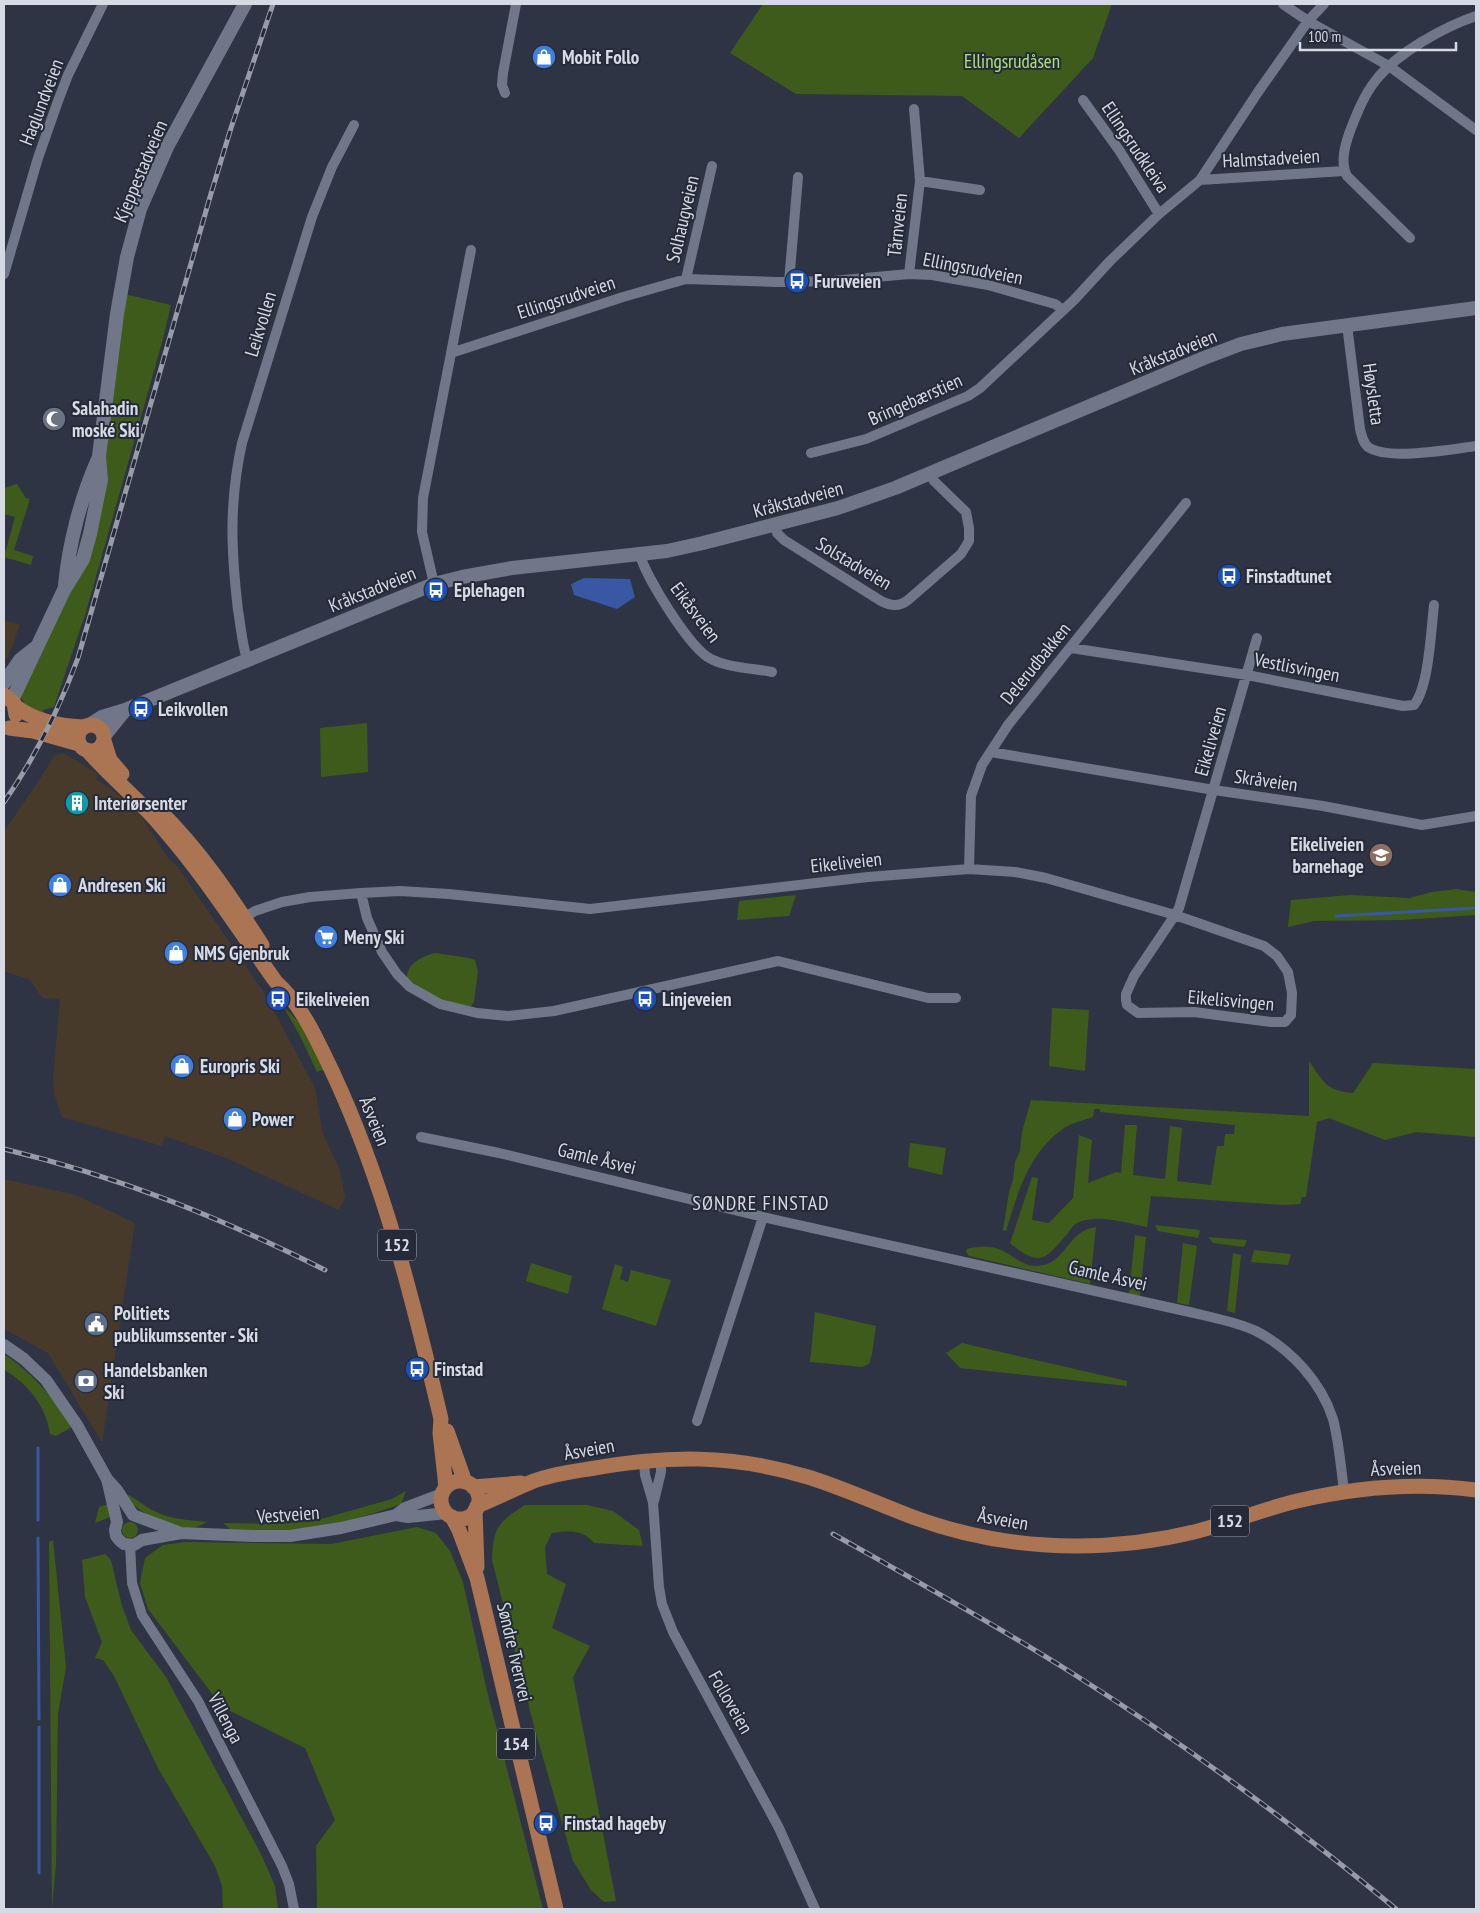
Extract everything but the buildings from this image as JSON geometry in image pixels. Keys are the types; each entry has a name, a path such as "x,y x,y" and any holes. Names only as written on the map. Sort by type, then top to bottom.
{"main road":[{"name":"Kjeppestadveien","path":"10,700 33,659 35,648 52,618 64,590 68,554 89,478 99,456 122,284 131,240 140,209 168,147 244,4"},
{"name":"Kråkstadveien","path":"87,726 102,717 125,710 434,584 512,568 640,554 703,543 775,525 851,504 930,474 1226,350 1282,334 1476,308"},
{"name":"Kjeppestadveien","path":"4,683 20,660 35,648"},
{"path":"10,700 36,718 63,726 87,726"},
{"name":"152","path":"6,731 16,718 10,700"},
{"name":"Kråkstadveien","path":"104,739 125,710"},
{"path":"87,726 77,737 83,747 95,750 102,745 104,739"},
{"name":"152","path":"87,726 101,729 104,739"},
{"name":"152","path":"6,731 34,731 83,747"},
{"name":"Åsveien","path":"104,739 106,752 116,769 174,824 219,880 240,920"},
{"name":"Åsveien","path":"83,747 162,826 240,920 283,978 288,993 307,1022 326,1057 376,1177 400,1253 440,1419 444,1491"},
{"name":"Åsveien","path":"440,1419 447,1430 469,1484 530,1483"},
{"name":"Åsveien","path":"476,1508 530,1483 576,1471 644,1460 708,1458 764,1466 811,1478 910,1516 953,1530 1001,1540 1056,1546 1107,1545 1158,1540 1200,1530 1293,1502 1344,1491 1412,1486 1476,1490"},
{"path":"444,1491 456,1481 469,1484"},
{"name":"154","path":"469,1484 479,1499 476,1508"},
{"name":"154","path":"444,1491 442,1504 449,1515"},
{"path":"449,1515 464,1518 476,1508"},
{"name":"Søndre Tverrvei","path":"476,1508 477,1578"},
{"name":"Søndre Tverrvei","path":"449,1515 459,1530 477,1578 556,1909"}],"street":[{"name":"Haglundveien","path":"4,274 38,158 58,101 68,75 103,4"},
{"path":"505,93 502,85 503,73 516,4"},
{"path":"1283,4 1308,21 1389,66 1476,130"},
{"path":"1063,310 1159,214 1200,180 1308,21 1324,4"},
{"name":"Halmstadveien","path":"1410,238 1356,187 1344,171 1345,149 1354,121 1369,91 1389,66 1432,37 1459,22 1476,16"},
{"name":"Ellingsrudkleiva","path":"1083,100 1119,150 1159,214"},
{"name":"Tårnveien","path":"909,274 920,180 914,109"},
{"name":"Leikvollen","path":"247,660 242,639 232,551 232,516 237,467 242,442 312,217 332,167 354,125"},
{"name":"Solhaugveien","path":"686,279 712,166"},
{"name":"Halmstadveien","path":"1200,180 1344,171"},
{"path":"789,282 798,177"},
{"name":"Tårnveien","path":"920,180 980,190"},
{"path":"434,584 422,532 423,498 470,250"},
{"name":"Ellingsrudveien","path":"451,353 686,279 789,282 833,281 909,274 932,275 988,285 1055,304 1063,310"},
{"name":"Bringebærstien","path":"811,454 866,439 968,396 980,388 1063,310"},
{"name":"Høysletta","path":"1347,325 1362,435 1366,445 1380,450 1420,453 1476,446"},
{"name":"Solstadveien","path":"775,525 781,537 797,548 882,601 891,605 900,605 952,563 964,551 969,541 966,512 934,481 930,474"},
{"name":"Delerudbakken","path":"969,869 971,796 982,766 1008,725 1186,503"},
{"name":"Eikåsveien","path":"640,554 643,564 658,592 692,644 718,662 772,672"},
{"name":"Vestlisvingen","path":"1071,648 1247,676 1403,706 1414,705 1419,698 1426,668 1434,604"},
{"name":"Eikeliveien","path":"240,920 256,910 282,902 310,897 361,893 400,891 449,894 590,909 614,908 860,878 969,869 1015,872 1046,878 1175,915 1179,908 1214,790 1257,638"},
{"name":"Skråveien","path":"991,752 1214,790 1323,806 1422,825 1476,816"},
{"path":"361,893 368,918 382,952 397,974 410,987 440,1004 477,1013 508,1016 554,1011 778,961 920,997 956,998"},
{"name":"Eikelisvingen","path":"1175,915 1264,946 1277,956 1288,972 1292,992 1291,1015 1285,1022 1271,1022 1194,1012 1138,1013 1131,1009 1126,1000 1128,986 1175,915"},
{"name":"Gamle Åsvei","path":"422,1137 499,1153 763,1216 1220,1319 1256,1331 1296,1360 1316,1383 1333,1420 1344,1491"},
{"path":"697,1421 763,1216"},
{"path":"4,1345 34,1367 53,1388 77,1425 107,1479 118,1490 146,1528 142,1540"},
{"name":"Folloveien","path":"653,1502 662,1472 661,1459"},
{"name":"Folloveien","path":"644,1460 645,1475 653,1502 658,1588 673,1632 781,1832 815,1909"},
{"path":"107,1479 117,1522 116,1536 124,1544 130,1545"},
{"name":"Vestveien","path":"130,1545 134,1545 142,1540 181,1533 290,1536 341,1528 396,1515 410,1506 444,1491"},
{"name":"Vestveien","path":"396,1515 408,1517 449,1515"},
{"path":"117,1522 124,1516 138,1517"},
{"name":"Vestveien","path":"138,1517 181,1533"},
{"name":"Villenga","path":"130,1545 132,1583 142,1615 212,1726 282,1866 289,1884 294,1909"}],"shaded area":[{"path":"4,620 20,625 8,657 4,662"},
{"path":"65,754 98,774 96,779 130,803 139,813 168,858 178,867 265,994 315,1088 323,1134 340,1170 345,1198 339,1210 226,1158 165,1136 162,1146 62,1117 54,1094 53,1078 60,999 42,998 30,980 4,971 4,831 54,756"},
{"path":"4,1179 76,1195 135,1223 102,1443 48,1353 4,1329"}],"green space":[{"name":"Ellingsrudåsen","path":"763,4 1112,4 1093,58 1019,138 962,96 796,94 730,53"},
{"path":"120,293 171,305 86,612 54,707 43,710 44,713 26,705 16,691 83,559"},
{"path":"17,484 26,498 30,499 14,550 33,556 31,565 4,557 15,517 4,514 4,488"},
{"path":"367,723 368,772 321,777 320,728"},
{"path":"1456,889 1476,892 1476,915 1402,920 1314,921 1288,927 1291,900 1350,895 1409,898 1432,892"},
{"path":"796,895 789,916 737,920 739,901"},
{"path":"436,953 475,960 478,971 474,1002 471,1006 455,1005 446,1002 407,978 409,968 413,964 421,958"},
{"path":"283,1006 302,1025 325,1072 321,1070 317,1072"},
{"path":"1052,1008 1089,1010 1085,1071 1049,1066"},
{"path":"1309,1061 1322,1080 1331,1088 1353,1093 1373,1063 1476,1069 1476,1137 1416,1132 1385,1140 1329,1118 1317,1122 1306,1197 1302,1197 1300,1204 1285,1205 1151,1196 1147,1227 1104,1219 1079,1222 1042,1258 1028,1256 1010,1243 1032,1177 1038,1178 1032,1220 1049,1223 1073,1198 1079,1135 1092,1140 1088,1183 1116,1172 1121,1173 1125,1125 1137,1125 1133,1175 1165,1179 1170,1126 1182,1128 1177,1181 1211,1185 1217,1146 1224,1146 1225,1134 1234,1134 1235,1125 1100,1112 1100,1109 1094,1109 1093,1117 1064,1128 1052,1138 1033,1161 1020,1188 1006,1231 1003,1230 1009,1192 1031,1100 1309,1116"},
{"path":"910,1143 946,1148 942,1175 908,1167"},
{"path":"1155,1225 1200,1230 1198,1238 1158,1231"},
{"path":"1096,1227 1090,1284 969,1256 966,1252 967,1249 975,1247 993,1247 1026,1264 1036,1266 1054,1260 1078,1235"},
{"path":"1135,1235 1146,1237 1140,1296 1129,1294"},
{"path":"1208,1237 1247,1240 1244,1247 1213,1243"},
{"path":"1183,1243 1197,1246 1189,1305 1177,1303"},
{"path":"1254,1250 1291,1254 1288,1265 1251,1262"},
{"path":"1233,1253 1241,1255 1235,1313 1227,1311"},
{"path":"531,1263 572,1276 568,1294 526,1281"},
{"path":"615,1264 623,1267 620,1279 628,1282 631,1270 671,1280 656,1326 602,1309"},
{"path":"815,1312 876,1326 869,1364 862,1367 810,1362"},
{"path":"962,1343 1127,1381 1127,1386 960,1368 946,1353"},
{"path":"4,1354 25,1370 42,1387 72,1427 56,1436 50,1434 40,1405 20,1381 4,1370"},
{"path":"406,1491 401,1504 361,1517 320,1527 284,1530 231,1530 223,1523 277,1524 314,1521 392,1499"},
{"path":"129,1495 158,1513 179,1519 207,1522 188,1528 168,1524 139,1509 126,1497"},
{"path":"108,1504 110,1517 95,1523 99,1507"},
{"path":"525,1505 587,1505 613,1511 639,1530 643,1546 594,1543 585,1535 570,1532 552,1533 545,1547 547,1574 566,1584 552,1628 590,1646 573,1677 616,1901 604,1902 591,1890 573,1861 535,1730 492,1560 494,1540 499,1527 503,1521"},
{"path":"130,1522 138,1530 130,1538 122,1530"},
{"path":"417,1527 436,1533 450,1551 463,1582 487,1691 543,1909 317,1908 316,1846 335,1820 305,1748 222,1707 148,1609 140,1583 145,1558 163,1545 185,1542 331,1544"},
{"path":"53,1540 66,1667 58,1714 56,1863 52,1909 49,1542"},
{"path":"105,1554 111,1560 122,1606 131,1630 166,1677 261,1854 275,1886 278,1909 223,1909 222,1886 215,1866 158,1768 114,1676 103,1660 95,1658 102,1642 85,1597 82,1560"}],"water":[{"path":"584,578 630,579 635,597 617,609 574,595 571,584"}],"waterway":[{"path":"1336,916 1476,908"},
{"path":"38,1448 38,1520"},
{"path":"38,1538 39,1719"},
{"path":"39,1727 39,1873"}],"railway":[{"path":"4,802 46,733 78,658 210,197 273,4"},
{"path":"4,1149 88,1172 168,1200 246,1233 325,1270"},
{"path":"833,1534 1013,1637 1114,1700 1238,1786 1318,1846 1396,1909"}],"place":[{"name":"Mobit Follo","path":"544,57"},
{"name":"Furuveien","path":"797,281"},
{"name":"Salahadin moské Ski","path":"54,419"},
{"name":"Finstadtunet","path":"1229,576"},
{"name":"Eplehagen","path":"436,590"},
{"name":"Leikvollen","path":"141,709"},
{"name":"Interiørsenter","path":"77,803"},
{"name":"Eikeliveien barnehage","path":"1381,855"},
{"name":"Andresen Ski","path":"60,885"},
{"name":"Meny Ski","path":"326,937"},
{"name":"NMS Gjenbruk","path":"176,953"},
{"name":"Eikeliveien","path":"278,999"},
{"name":"Linjeveien","path":"645,999"},
{"name":"Europris Ski","path":"182,1066"},
{"name":"Power","path":"235,1119"},
{"name":"Politiets publikumssenter - Ski","path":"96,1324"},
{"name":"Finstad","path":"417,1369"},
{"name":"Handelsbanken Ski","path":"86,1381"},
{"name":"Finstad hageby","path":"546,1823"}],"district":[{"name":"SØNDRE FINSTAD","path":"761,1203"}]}
